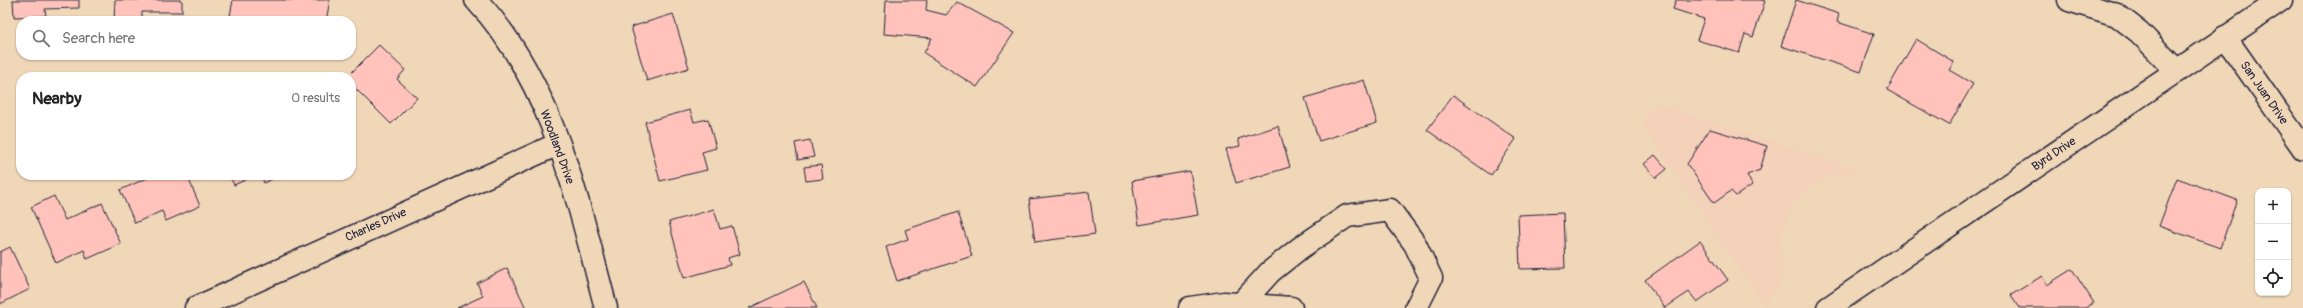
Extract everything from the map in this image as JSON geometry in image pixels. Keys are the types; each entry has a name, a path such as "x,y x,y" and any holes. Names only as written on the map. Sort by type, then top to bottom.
{"street":[{"name":"Woodland Drive","path":"476,0 508,42 528,74 558,144 584,227 606,308"},
{"path":"2069,0 2117,15 2139,32 2177,71"},
{"name":"Byrd Drive","path":"1828,308 2281,0"},
{"name":"San Juan Drive","path":"2225,37 2303,148"},
{"name":"Charles Drive","path":"196,308 558,144"},
{"path":"1241,304 1270,272 1300,248 1346,216 1390,210 1416,244 1431,278 1416,308"},
{"path":"1190,308 1224,303 1291,308"}],"shaded area":[{"path":"1654,103 1860,170 1824,177 1795,200 1781,235 1782,281 1764,304 1643,126"}],"building":[{"path":"13,0 79,0 79,8 45,9 46,16 14,17"},
{"path":"115,0 182,0 182,12 142,12 142,16 114,16"},
{"path":"233,0 330,0 327,16 230,16"},
{"path":"886,0 927,0 926,10 946,15 957,2 1014,33 977,87 924,53 932,38 884,34"},
{"path":"1676,0 1765,1 1753,37 1745,34 1739,53 1697,40 1704,19 1673,9"},
{"path":"1796,0 1839,14 1837,22 1874,34 1861,72 1781,46"},
{"path":"673,14 689,68 647,81 631,27"},
{"path":"1916,39 1954,62 1949,70 1973,84 1949,125 1887,90"},
{"path":"379,45 405,70 397,79 417,98 391,124 356,89 356,72 352,72"},
{"path":"1364,80 1377,123 1319,141 1305,98"},
{"path":"1453,95 1516,139 1491,175 1427,130"},
{"path":"690,110 694,122 708,119 716,148 702,152 707,170 660,181 645,122"},
{"path":"1278,126 1290,167 1236,183 1226,149 1240,146 1238,139"},
{"path":"1710,129 1767,146 1760,170 1747,175 1752,185 1736,196 1731,191 1714,203 1687,164"},
{"path":"810,140 814,157 798,160 795,143"},
{"path":"1655,155 1667,169 1656,178 1644,164"},
{"path":"821,165 823,179 806,181 804,167"},
{"path":"1190,171 1198,215 1139,225 1132,181"},
{"path":"2177,178 2237,200 2220,248 2159,226"},
{"path":"143,180 189,180 200,206 166,221 162,211 135,223 120,190"},
{"path":"232,180 245,180 234,185"},
{"path":"263,180 270,180 264,183"},
{"path":"1089,192 1095,234 1035,242 1029,199"},
{"path":"54,196 65,220 102,203 121,244 87,259 84,250 56,263 31,207"},
{"path":"714,209 720,229 732,226 740,254 728,258 730,265 684,278 669,222"},
{"path":"958,212 972,256 897,281 886,247 908,239 905,230"},
{"path":"1563,213 1565,268 1520,269 1518,215"},
{"path":"1700,241 1728,280 1697,302 1689,292 1665,308 1645,280"},
{"path":"10,247 30,289 0,304 0,252"},
{"path":"507,268 526,308 457,308 483,296 477,283"},
{"path":"2072,269 2094,303 2085,308 2020,308 2011,295 2042,276 2047,285"},
{"path":"804,282 817,308 749,308"}]}
